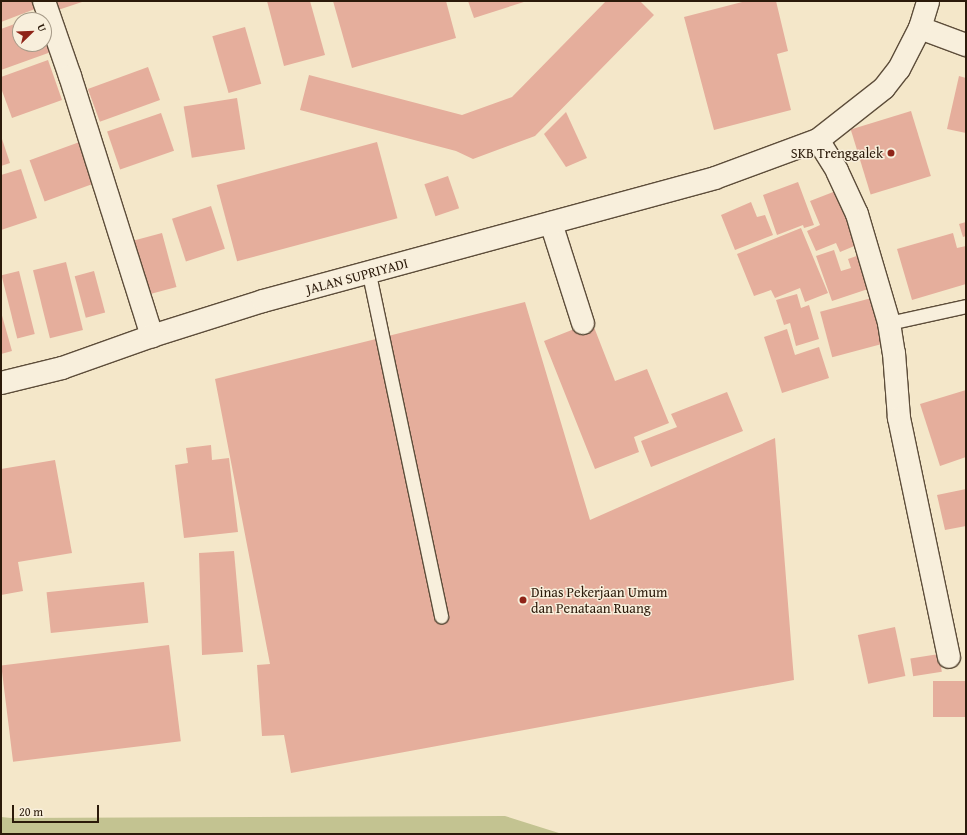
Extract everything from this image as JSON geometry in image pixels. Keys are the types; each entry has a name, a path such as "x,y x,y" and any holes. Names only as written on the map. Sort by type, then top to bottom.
{"street":[{"path":"44,1 70,76 152,336"},
{"name":"JALAN SUPRIYADI","path":"1,383 62,368 152,336 263,301 370,277 550,222 715,178 818,140 884,88 899,69 920,28 928,1"},
{"path":"920,28 966,45"},
{"path":"818,140 837,171 857,214 889,323 894,353 899,418 949,657"},
{"path":"550,222 583,323"}],"lane":[{"path":"370,277 441,617"},
{"path":"889,323 966,306"}],"green space":[{"path":"505,816 562,834 1,834 1,817"}],"building":[{"path":"1,1 32,1 35,9 27,12 12,12 12,18 1,22"},
{"path":"52,1 85,1 55,11"},
{"path":"267,1 310,1 325,55 284,66"},
{"path":"333,1 446,1 456,38 352,68"},
{"path":"468,1 527,1 474,18"},
{"path":"606,1 640,1 654,15 535,136 473,159 456,151 300,110 309,75 462,115 512,97"},
{"path":"746,1 776,1 788,51 777,54 791,110 714,130 684,17"},
{"path":"12,25 12,52 51,52 1,70 1,29"},
{"path":"245,27 261,84 229,93 212,36"},
{"path":"48,60 62,100 12,118 1,88 1,77"},
{"path":"148,67 160,100 100,122 88,89"},
{"path":"959,76 966,78 966,133 947,129"},
{"path":"237,98 245,149 192,158 184,106"},
{"name":"SKB Trenggalek","path":"911,111 931,176 871,194 851,129"},
{"path":"566,112 587,158 566,167 544,134"},
{"path":"161,113 174,151 120,169 107,132"},
{"path":"1,136 10,163 1,166"},
{"path":"85,140 100,181 45,202 30,160"},
{"path":"377,142 397,218 237,261 217,185"},
{"path":"21,169 37,218 1,230 1,175"},
{"path":"448,176 459,208 435,216 424,184"},
{"path":"798,182 814,225 804,228 803,225 777,235 763,195"},
{"path":"841,189 864,242 840,252 836,243 816,251 807,231 820,225 810,201"},
{"path":"751,202 757,217 765,215 773,235 735,250 721,215"},
{"path":"211,206 225,249 186,261 172,219"},
{"path":"966,222 966,236 963,237 959,224"},
{"path":"801,228 828,293 805,302 800,288 775,298 771,290 754,296 737,254"},
{"path":"162,233 176,287 148,295 133,241"},
{"path":"953,233 957,248 966,246 966,284 912,300 897,249"},
{"path":"834,250 841,271 851,268 848,259 865,253 877,286 832,301 816,256"},
{"path":"66,262 83,330 50,338 33,270"},
{"path":"19,271 35,334 17,338 2,275"},
{"path":"94,271 105,313 86,318 75,276"},
{"path":"797,294 801,308 809,305 819,339 796,346 790,323 784,325 776,300"},
{"path":"879,296 891,341 832,357 820,312"},
{"name":"Dinas Pekerjaan Umum dan Penataan Ruang","path":"525,302 590,520 775,438 794,680 291,773 284,735 262,736 257,665 270,664 215,379"},
{"path":"1,312 12,351 1,354"},
{"path":"592,322 615,381 647,369 669,423 634,437 639,452 595,469 544,341"},
{"path":"787,329 795,355 819,347 829,378 782,393 764,337"},
{"path":"966,390 966,457 940,466 920,404"},
{"path":"727,392 743,431 651,467 641,441 677,427 671,414"},
{"path":"211,445 212,460 229,458 238,532 184,538 175,465 188,463 186,448"},
{"path":"55,460 72,553 18,562 23,591 1,595 1,469"},
{"path":"966,489 966,526 945,530 937,495"},
{"path":"234,551 243,652 202,655 199,553"},
{"path":"144,582 148,623 51,633 47,592"},
{"path":"895,627 905,676 868,684 858,635"},
{"path":"169,645 181,741 13,762 1,666"},
{"path":"939,654 942,672 913,676 910,659"},
{"path":"933,681 966,681 966,717 933,717"}],"place":[{"name":"SKB Trenggalek","path":"891,153"},
{"name":"Dinas Pekerjaan Umum dan Penataan Ruang","path":"523,600"}]}
